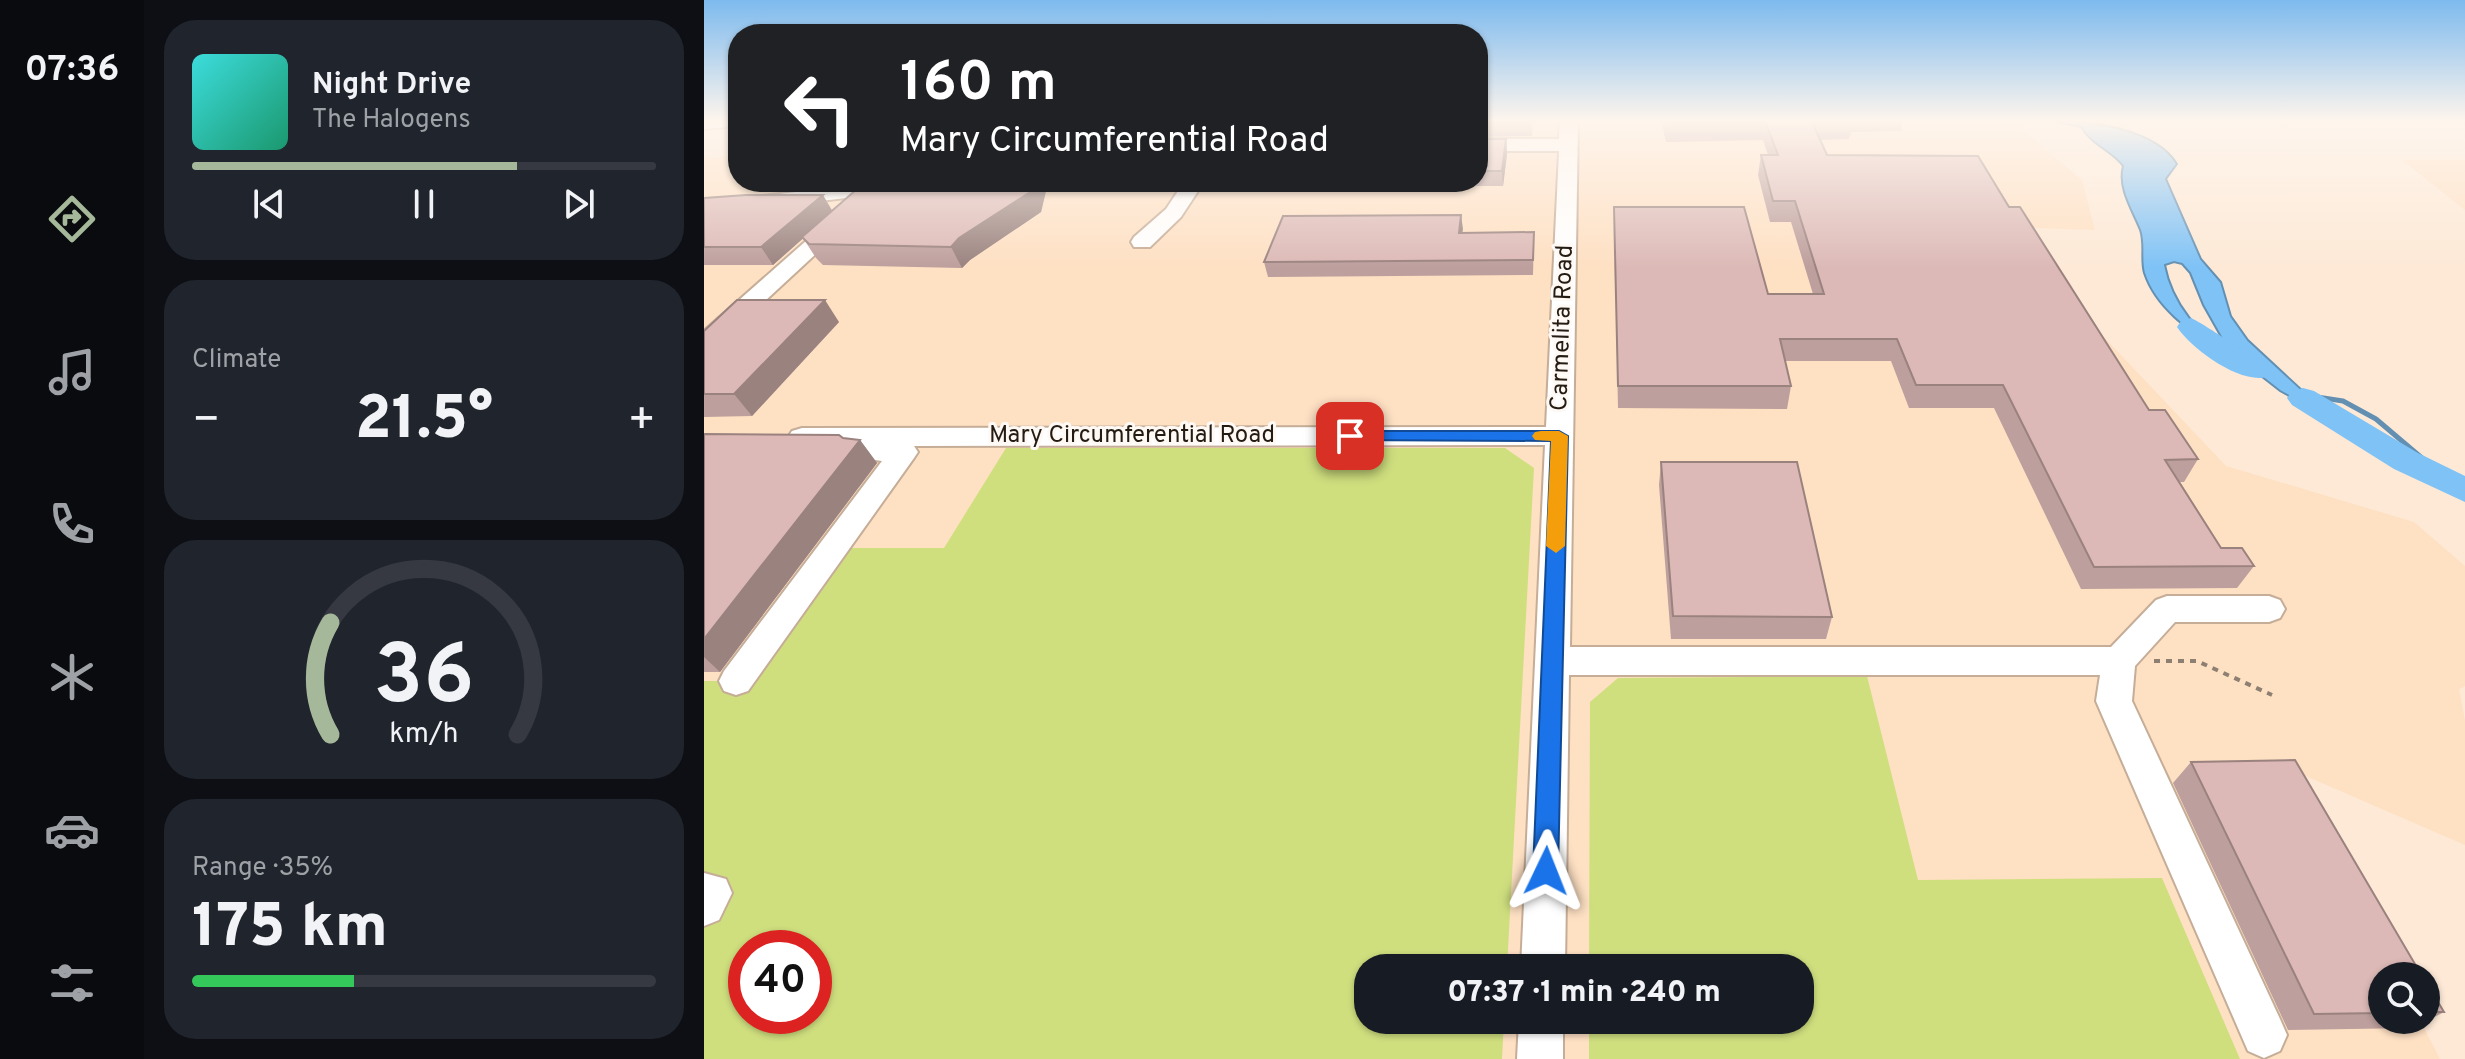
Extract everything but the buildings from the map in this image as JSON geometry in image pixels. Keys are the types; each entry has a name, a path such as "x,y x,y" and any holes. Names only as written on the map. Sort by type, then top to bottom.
{"street":[{"name":"Carmelita Road","path":"1543,954 1567,169"},
{"path":"704,209 843,192"},
{"path":"704,344 872,192"},
{"path":"1142,242 1174,213 1188,192"},
{"name":"Mary Circumferential Road","path":"736,681 904,452 781,444 1559,436"},
{"path":"2264,1035 2114,701 2119,661 2167,609 2269,609"},
{"path":"1552,661 2119,661"},
{"path":"704,893 712,893 704,906"},
{"path":"1540,1059 1541,1034"}],"path":[{"path":"2119,661 2197,661 2272,695"}],"shaded area":[{"path":"704,169 728,169 728,192 1488,192 1488,169 2069,169 2082,180 2095,230 2032,228 2084,316 2226,466 2414,522 2465,566 2465,686 2459,689 2465,721 2465,845 2278,764 2375,962 2368,962 2368,1034 2427,1034 2440,1059 704,1059"},
{"path":"2414,169 2465,169 2465,210"}],"green space":[{"path":"1006,448 1505,448 1534,468 1508,954 1354,954 1354,1034 1503,1034 1502,1059 704,1059 704,681 749,681 843,548 944,548"},
{"path":"1867,676 1918,880 2162,878 2240,1059 1589,1059 1589,1034 1814,1034 1814,954 1589,954 1590,702 1618,678"}],"water":[{"path":"2123,169 2173,169 2166,179 2201,259 2221,282 2231,316 2248,340 2317,404 2406,461 2280,391 2229,351 2203,305 2190,273 2182,264 2174,262 2165,265 2181,306 2231,359 2169,312 2158,300 2144,273 2140,230 2124,191"}],"waterway":[{"path":"2191,327 2231,359 2256,371"},
{"path":"2304,395 2343,401 2376,419 2449,481"},
{"path":"2303,398 2406,461 2465,490"},
{"path":"2447,479 2452,483"}],"slow traffic":[{"path":"1541,436 1559,436 1556,546"}],"route":[{"path":"1350,436 1559,436 1546,871"}]}
